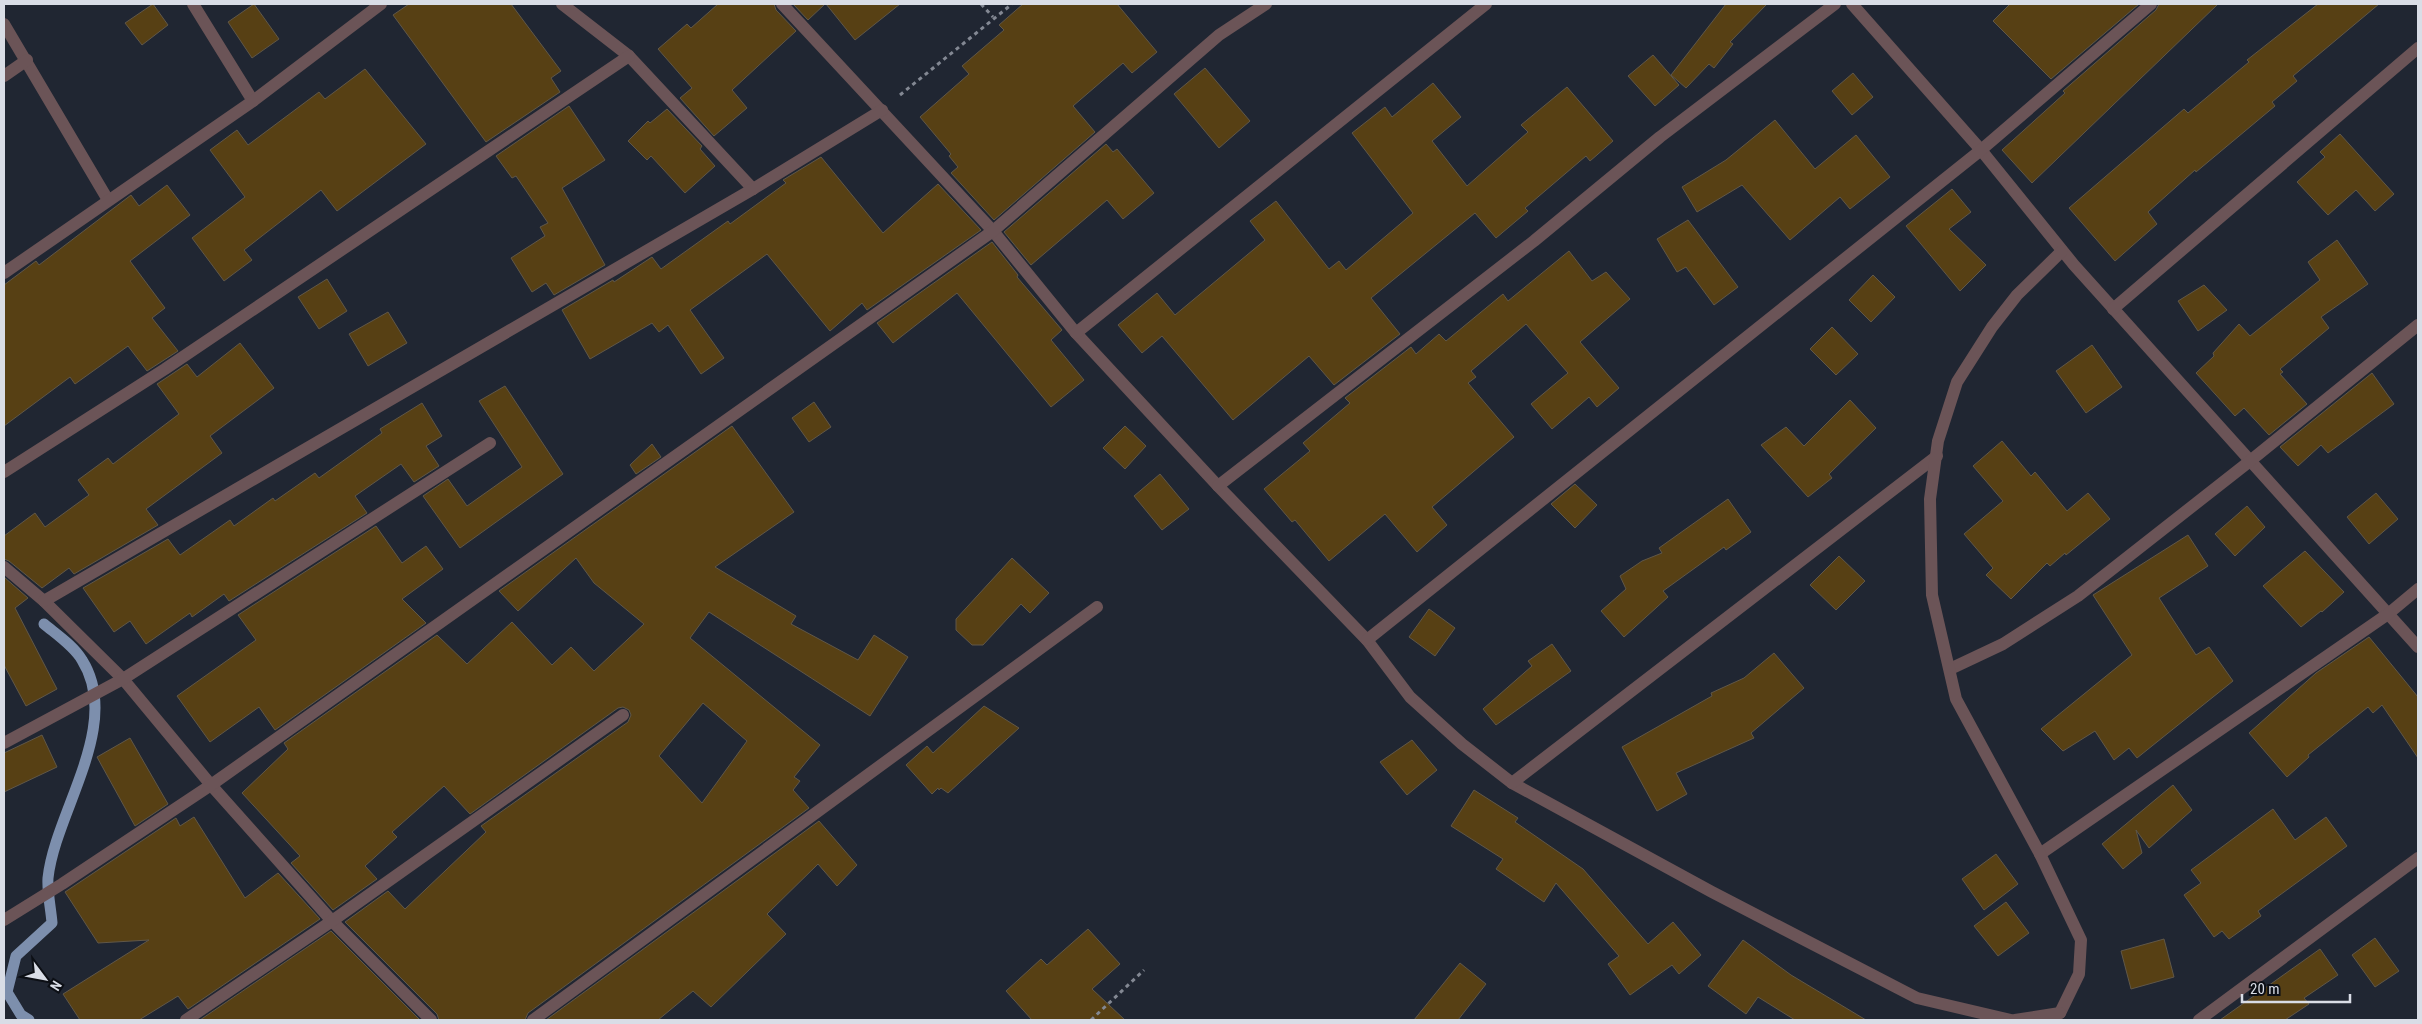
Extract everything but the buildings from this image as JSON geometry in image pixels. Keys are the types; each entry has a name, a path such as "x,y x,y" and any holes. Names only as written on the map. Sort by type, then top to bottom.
{"street":[{"path":"193,4 253,101"},
{"path":"4,273 253,101 381,4"},
{"path":"562,4 629,56 753,189"},
{"path":"782,4 993,231 1076,332 1218,486 1367,640 1410,697 1462,744 1512,782 1712,892 1917,998 2011,1020"},
{"path":"8,918 211,784 993,231 1218,35 1266,4"},
{"path":"1076,332 1486,4"},
{"path":"1218,486 1534,241 1660,137 1835,4"},
{"path":"1852,4 1981,150 2062,251 2113,309 2418,647"},
{"path":"1367,640 1981,150 2151,4"},
{"path":"4,24 108,200"},
{"path":"2113,309 2418,48"},
{"path":"4,472 165,369 629,56"},
{"path":"4,76 27,60"},
{"path":"44,601 753,189 882,110"},
{"path":"2015,1020 2063,1017 2079,974 2081,940 2040,854 1956,699 1932,595 1930,499 1938,441 1957,382 1992,327 2017,295 2062,251"},
{"path":"1950,669 2003,644 2078,596 2250,462 2418,325"},
{"path":"4,743 123,679 490,443"},
{"path":"1512,782 1936,456"},
{"path":"4,567 44,601 123,679 211,784 332,921 431,1020"},
{"path":"2040,854 2388,614 2418,589"},
{"path":"533,1020 1097,606"},
{"path":"186,1020 332,921 622,715"},
{"path":"2200,1020 2418,858"}],"path":[{"path":"981,4 993,18"},
{"path":"882,110 1012,4"},
{"path":"1091,1020 1144,970"}],"waterway":[{"path":"29,1020 21,1015 7,992 16,956 52,923 48,878 53,852 83,769 91,740 95,712 93,685 82,660 70,645 44,624"}]}
